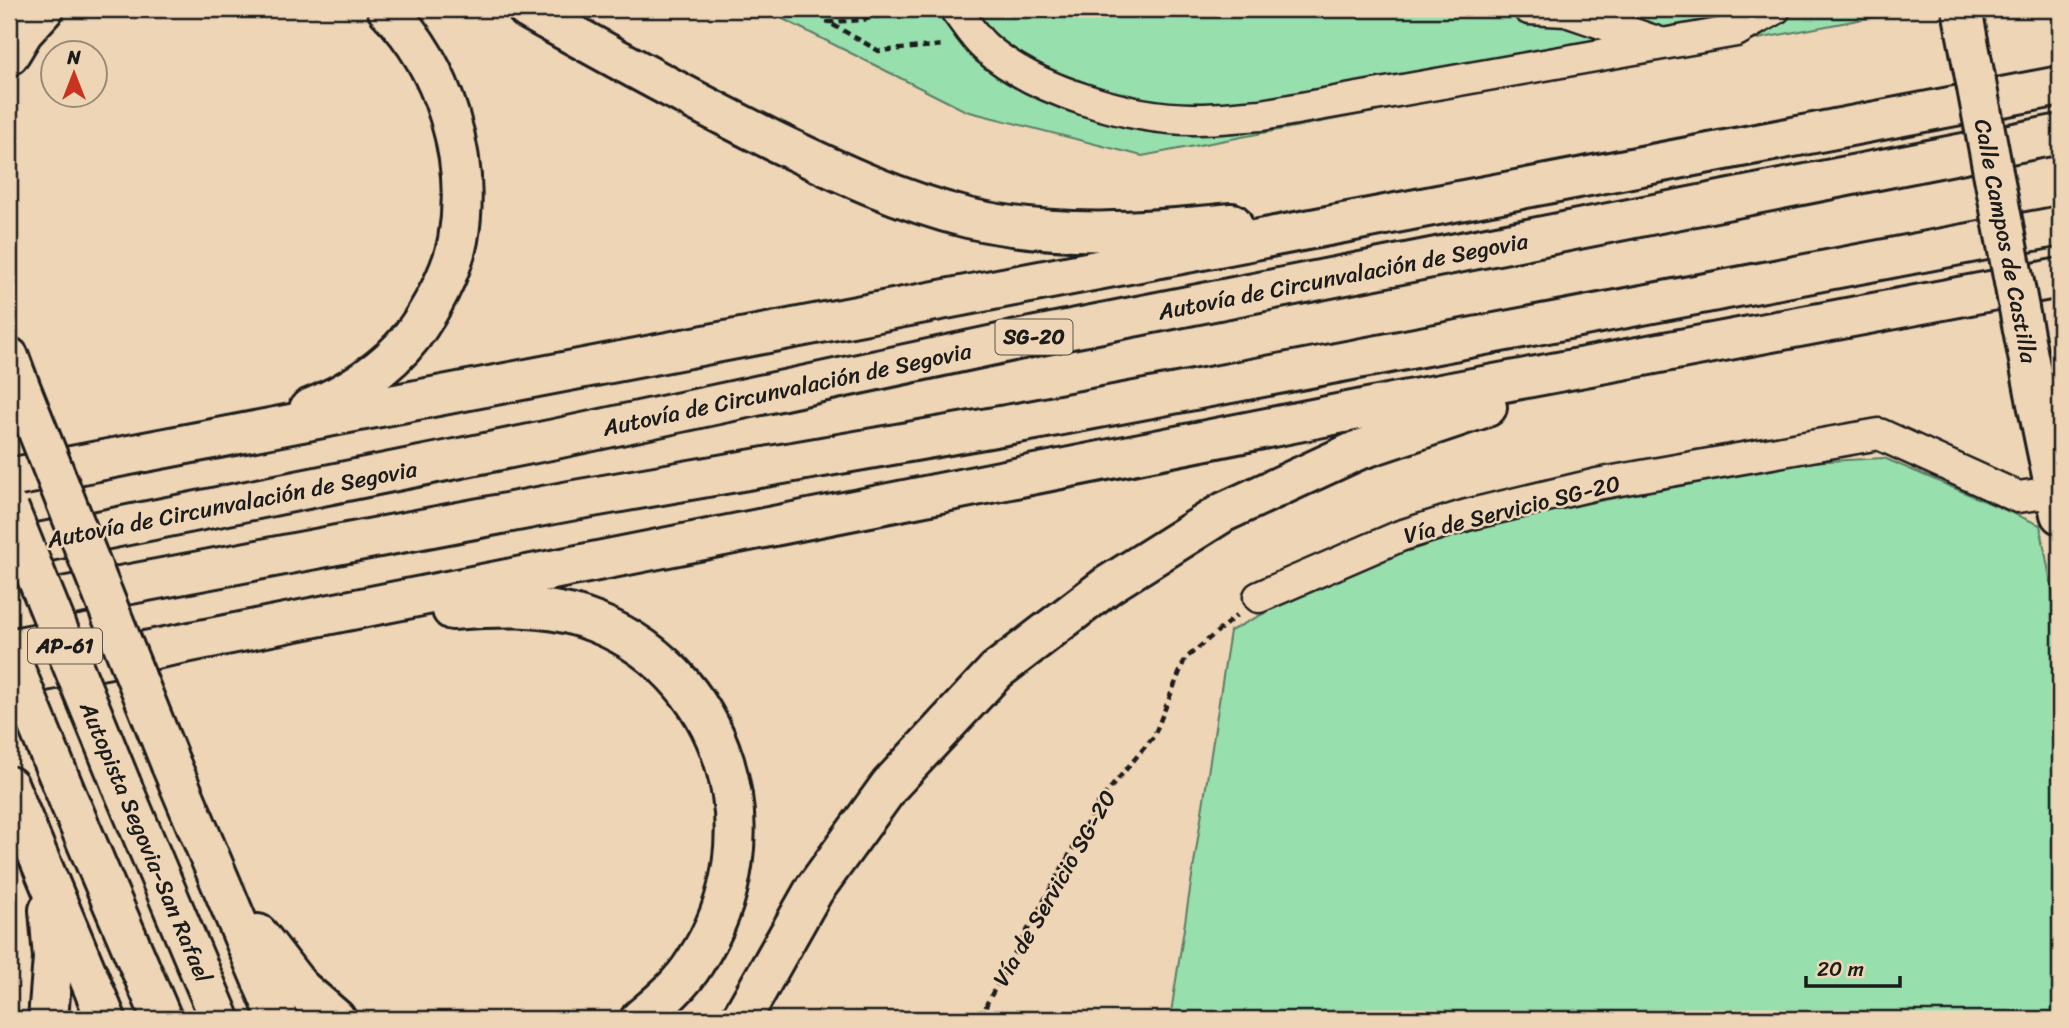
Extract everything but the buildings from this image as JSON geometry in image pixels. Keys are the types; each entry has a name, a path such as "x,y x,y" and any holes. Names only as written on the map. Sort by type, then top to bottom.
{"main road":[{"path":"9,55 23,32 44,9"},
{"path":"180,446 298,414 368,378 412,336 439,290 458,242 461,192 454,134 441,92 421,53 387,9"},
{"name":"Calle Campos de Castilla","path":"1962,9 2037,403 2059,499"},
{"path":"532,12 719,114 844,175 907,200 970,218 1088,232 1157,230 1492,195"},
{"path":"9,478 1923,110 2060,86"},
{"name":"Autovía de Circunvalación de Segovia","path":"9,549 541,442 1036,336 2060,134"},
{"path":"9,607 536,508 1035,420 2060,226"},
{"path":"9,678 1398,402 2060,278"},
{"path":"741,1019 814,890 890,785 996,671 1108,584 1224,512 1356,451 1468,412 1929,304"},
{"path":"14,371 171,765 278,1019"},
{"name":"Autopista Segovia-San Rafael","path":"9,509 220,1019"},
{"path":"292,621 502,607 542,609 582,618 617,632 649,653 673,675 709,723 721,749 733,792 736,831 726,893 695,963 669,993 640,1019"},
{"name":"AP-61","path":"9,655 162,1019"},
{"path":"9,786 106,1019"},
{"path":"23,821 40,866 49,906 53,958 48,1019"},
{"path":"203,838 245,916 281,966 299,987 336,1019"}],"street":[{"path":"956,9 979,41 1014,68 1065,92 1133,112 1195,119 1262,115 1665,45 1737,31 1775,9"},
{"path":"1529,9 1566,11 1665,45"},
{"name":"Vía de Servicio SG-20","path":"1259,597 1401,536 1467,515 1597,484 1880,434 2018,497 2059,499"}],"path":[{"path":"905,9 863,20 828,22 879,51 979,41"},
{"name":"Vía de Servicio SG-20","path":"983,1019 987,1003 1098,803 1154,736 1185,659 1259,597"}],"green space":[{"path":"763,9 1916,9 1142,156 966,111"},
{"path":"1884,458 2040,525 2060,631 2060,1019 1170,1019 1230,631 1408,539 1790,463"}]}
